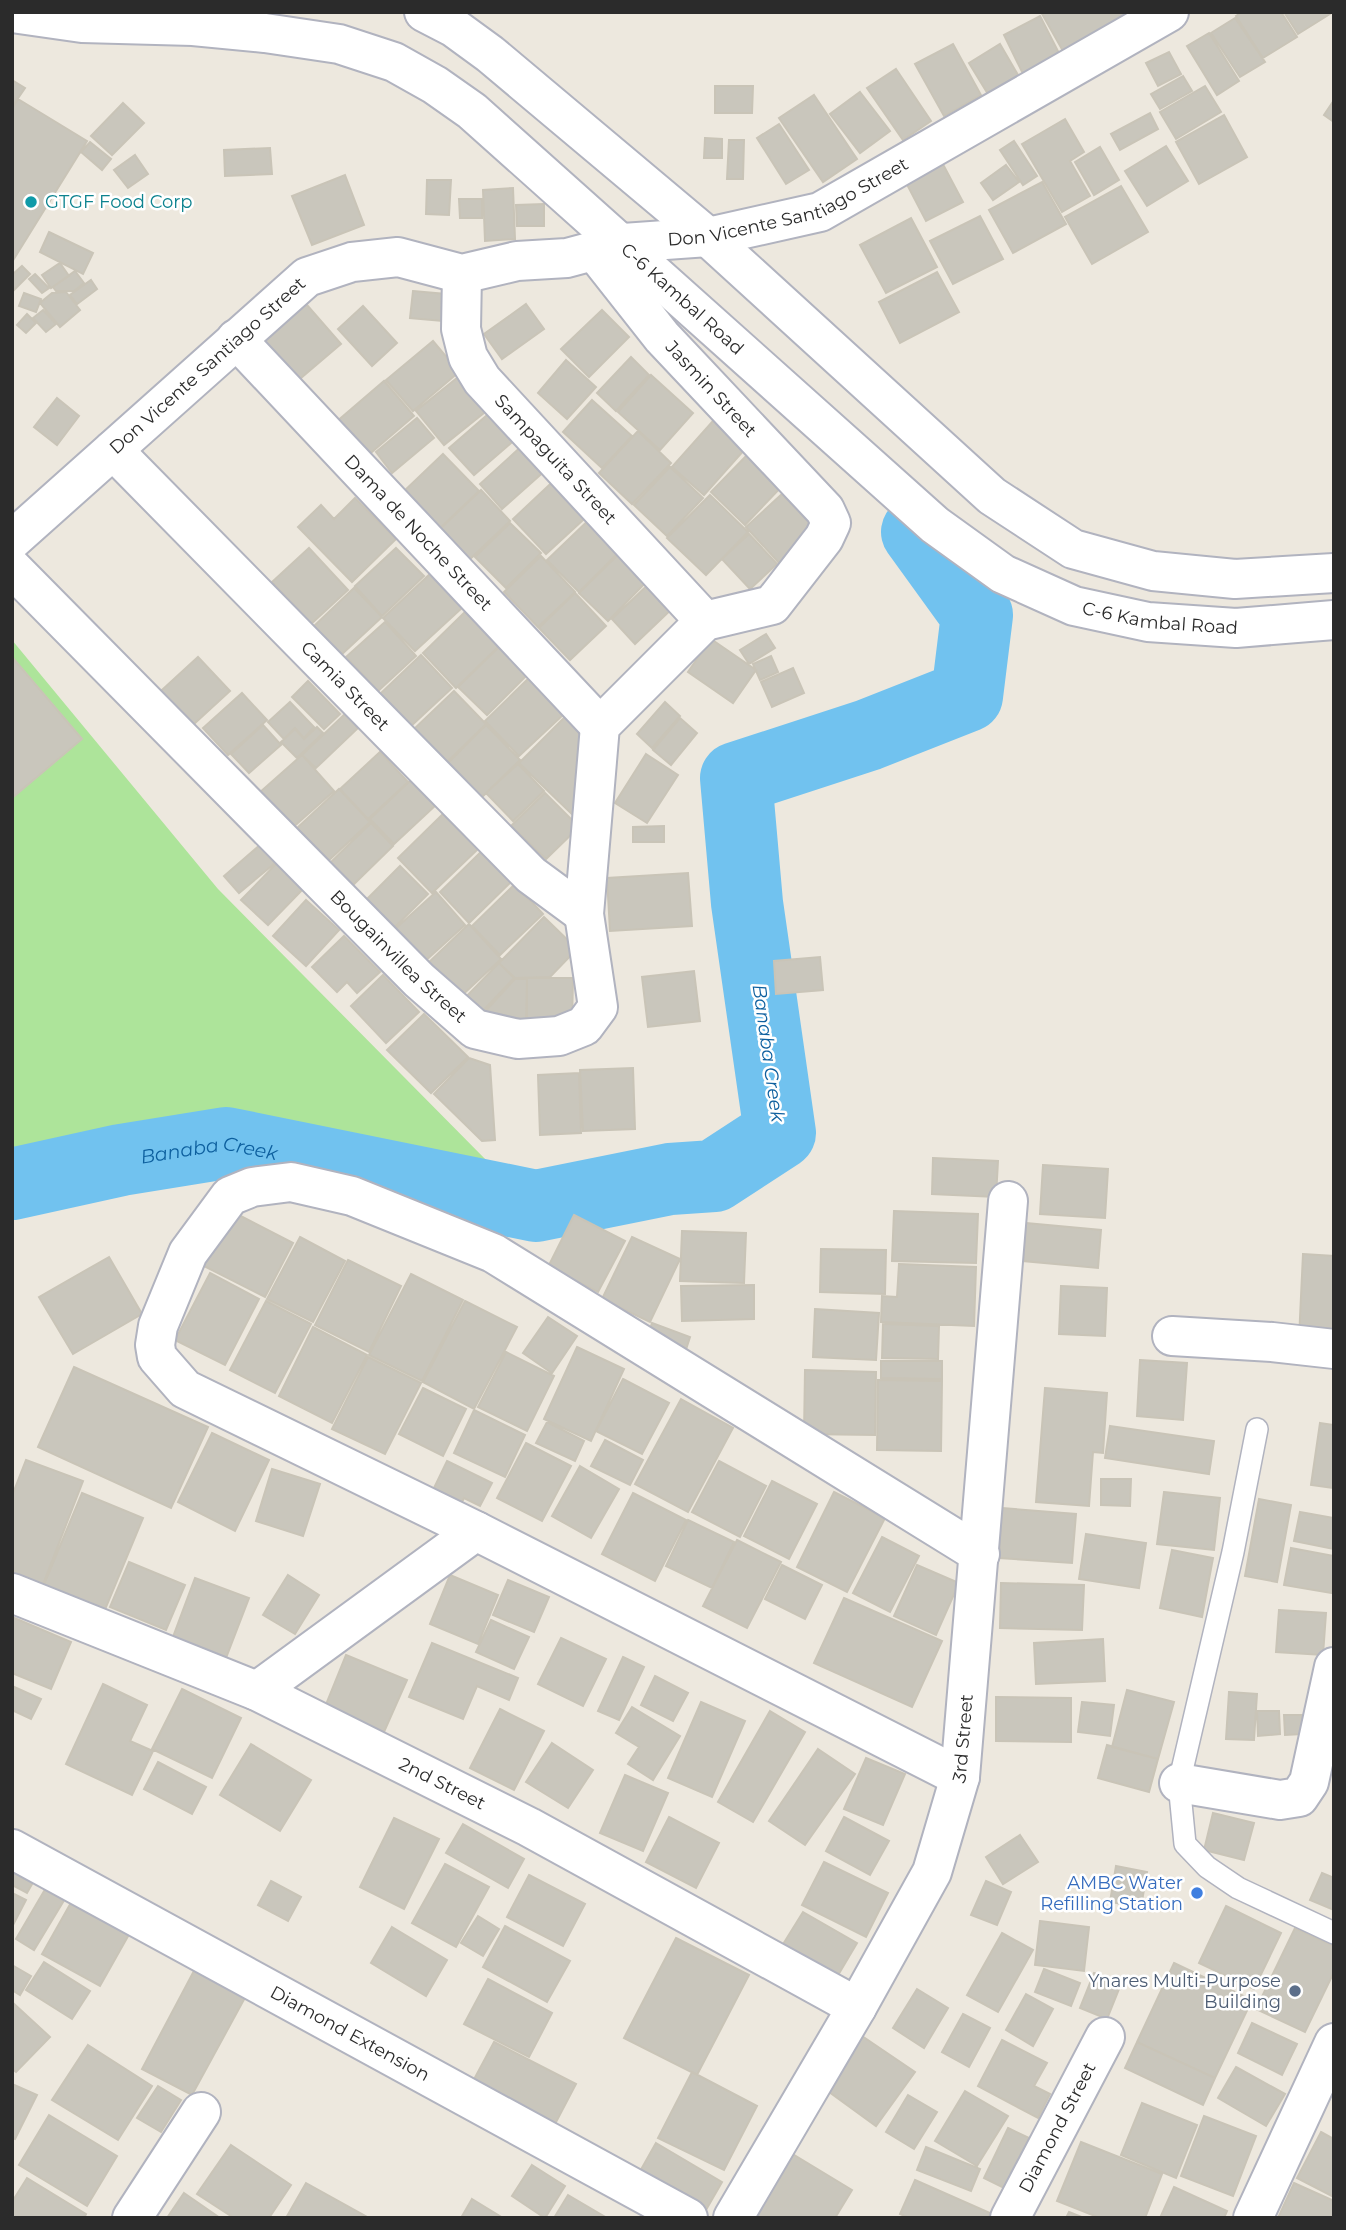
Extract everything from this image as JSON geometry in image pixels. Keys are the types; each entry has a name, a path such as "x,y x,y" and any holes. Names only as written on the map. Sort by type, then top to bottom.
{"street":[{"path":"424,12 453,27 490,54 708,237 992,496 1073,550 1153,571 1235,579 1334,573"},
{"name":"Don Vicente Santiago Street","path":"12,540 307,277 352,262 398,257 462,274 516,261 567,258 609,248 708,237 820,212 1169,12"},
{"name":"C-6 Kambal Road","path":"12,13 82,23 193,26 265,33 339,44 394,62 435,85 472,111 609,248 935,524 1003,574 1074,606 1148,622 1236,628 1334,620"},
{"name":"Jasmin Street","path":"609,248 662,337 825,510 831,523 824,538 772,605 705,621"},
{"name":"Sampaguita Street","path":"462,274 461,329 468,357 482,380 705,621"},
{"name":"Dama de Noche Street","path":"236,339 600,726"},
{"name":"Camia Street","path":"113,450 531,875 584,914"},
{"name":"Bougainvillea Street","path":"12,568 419,980 475,1029 518,1040 559,1036 584,1026 598,1007 584,914 600,726"},
{"path":"600,726 705,621"},
{"path":"960,1777 476,1531 185,1389 157,1357 155,1345 158,1326 188,1253 230,1196 253,1186 291,1182 352,1196 493,1253 980,1554"},
{"name":"3rd Street","path":"733,2218 857,2007 932,1871 960,1777 1007,1201"},
{"path":"1172,1336 1334,1349"},
{"path":"257,1691 476,1531"},
{"name":"2nd Street","path":"12,1593 257,1691 529,1827 857,2007"},
{"path":"1179,1783 1280,1800 1299,1797 1309,1782 1334,1667"},
{"name":"Diamond Extension","path":"12,1849 688,2218"},
{"name":"Diamond Street","path":"1010,2218 1105,2037"},
{"path":"1253,2218 1334,2043"},
{"path":"132,2218 201,2112"}],"lane":[{"path":"1258,1429 1233,1552 1179,1783 1185,1844 1207,1867 1238,1888 1334,1933"}],"green space":[{"path":"12,640 218,889 492,1166 289,1122 148,1133 57,1155 12,1170"}],"building":[{"path":"1041,12 1145,12 1067,58"},
{"path":"1242,12 1281,12 1297,37 1263,58 1236,16"},
{"path":"1284,12 1329,12 1330,14 1298,34"},
{"path":"1040,16 1062,59 1025,78 1004,35"},
{"path":"1235,18 1265,62 1240,77 1211,33"},
{"path":"1209,33 1239,81 1217,95 1187,46"},
{"path":"953,44 981,95 944,116 915,64"},
{"path":"1000,44 1018,75 988,94 969,63"},
{"path":"1169,52 1181,74 1158,86 1146,63"},
{"path":"896,69 931,121 903,140 867,88"},
{"path":"1183,76 1192,91 1160,109 1151,94"},
{"path":"12,80 25,88 12,107"},
{"path":"715,86 753,86 752,113 715,113"},
{"path":"1205,86 1221,112 1176,139 1160,112"},
{"path":"860,92 890,131 860,153 830,114"},
{"path":"814,95 857,159 823,182 779,118"},
{"name":"GTGF Food Corp","path":"18,99 87,141 12,262 12,109"},
{"path":"1334,100 1334,122 1324,115"},
{"path":"123,103 144,123 112,155 91,136"},
{"path":"1150,113 1158,129 1120,150 1111,134"},
{"path":"1224,115 1247,157 1199,184 1176,142"},
{"path":"1065,119 1084,152 1070,161 1090,196 1062,212 1022,144"},
{"path":"779,124 809,170 786,184 757,138"},
{"path":"705,138 722,139 722,158 704,158"},
{"path":"729,140 744,140 743,179 727,179"},
{"path":"1014,141 1037,176 1023,185 1000,150"},
{"path":"90,142 111,159 102,170 81,152"},
{"path":"1166,146 1188,181 1147,206 1125,171"},
{"path":"1100,147 1119,180 1094,195 1075,162"},
{"path":"270,148 272,174 225,176 224,150"},
{"path":"937,153 963,202 926,221 901,173"},
{"path":"135,155 148,174 128,188 114,170"},
{"path":"1006,165 1019,182 993,200 981,183"},
{"path":"345,175 364,225 312,245 292,196"},
{"path":"427,180 451,180 449,215 426,214"},
{"path":"1042,182 1066,224 1013,253 989,210"},
{"path":"1121,186 1148,232 1092,264 1065,217"},
{"path":"513,188 515,239 485,241 483,190"},
{"path":"459,199 482,199 482,218 460,218"},
{"path":"544,204 544,226 517,226 516,205"},
{"path":"980,216 1003,259 953,284 930,241"},
{"path":"911,218 937,267 886,293 860,245"},
{"path":"49,232 93,253 83,274 40,252"},
{"path":"60,263 69,276 51,288 42,275"},
{"path":"22,266 30,274 12,292 12,275"},
{"path":"75,271 84,283 74,291 56,291 53,287"},
{"path":"937,272 959,312 900,343 879,302"},
{"path":"35,274 49,288 42,293 29,279"},
{"path":"91,280 97,289 77,304 70,295"},
{"path":"413,291 457,295 454,322 410,318"},
{"path":"66,292 80,310 60,327 40,303 52,293"},
{"path":"24,293 41,299 36,312 19,306"},
{"path":"300,297 341,344 295,383 254,336"},
{"path":"526,304 544,329 502,359 484,334"},
{"path":"363,306 397,343 372,366 338,329"},
{"path":"43,310 56,324 46,332 33,318"},
{"path":"602,310 629,337 589,377 561,349"},
{"path":"27,314 36,323 26,333 17,325"},
{"path":"433,341 459,372 413,411 386,380"},
{"path":"631,357 649,375 616,411 597,393"},
{"path":"566,360 596,387 567,419 538,393"},
{"path":"462,374 490,408 444,445 416,411"},
{"path":"651,375 693,413 660,450 618,412"},
{"path":"384,381 414,416 366,457 336,422"},
{"path":"57,398 79,416 57,445 34,427"},
{"path":"592,400 632,436 602,468 563,432"},
{"path":"493,410 517,438 474,475 449,448"},
{"path":"417,418 434,438 392,473 376,452"},
{"path":"713,421 745,449 704,495 672,467"},
{"path":"638,431 671,463 632,504 599,473"},
{"path":"524,444 547,469 502,509 480,484"},
{"path":"751,451 785,483 745,525 711,492"},
{"path":"443,454 479,491 437,531 401,494"},
{"path":"670,467 703,498 667,536 634,505"},
{"path":"561,474 595,509 546,554 513,519"},
{"path":"481,490 510,521 469,560 439,530"},
{"path":"782,494 818,532 782,566 746,527"},
{"path":"710,495 748,532 706,575 667,538"},
{"path":"355,498 396,539 352,582 298,527 321,505 334,519"},
{"path":"594,515 625,546 579,592 547,560"},
{"path":"510,523 541,553 506,588 475,557"},
{"path":"749,534 777,564 750,589 722,559"},
{"path":"309,548 348,590 311,624 272,582"},
{"path":"396,548 424,576 382,616 355,586"},
{"path":"625,548 653,575 608,621 579,593"},
{"path":"541,556 575,592 538,627 504,592"},
{"path":"431,573 463,607 415,651 383,618"},
{"path":"655,578 678,603 635,644 612,619"},
{"path":"354,588 382,617 341,655 314,626"},
{"path":"575,593 606,626 570,660 539,628"},
{"path":"465,612 499,646 456,688 423,653"},
{"path":"385,622 416,656 378,691 346,657"},
{"path":"766,634 775,648 749,664 740,650"},
{"path":"711,639 756,670 733,703 688,672"},
{"path":"500,646 528,674 487,715 458,687"},
{"path":"421,655 452,688 411,726 380,694"},
{"path":"771,656 778,672 760,680 753,664"},
{"path":"12,657 82,739 12,798"},
{"path":"198,657 230,691 183,734 151,700"},
{"path":"793,668 804,693 772,707 761,682"},
{"path":"529,678 564,714 519,756 485,721"},
{"path":"308,681 340,714 324,729 292,697"},
{"path":"454,691 486,724 445,764 413,730"},
{"path":"242,693 267,720 228,755 203,728"},
{"path":"290,702 314,727 304,738 295,728 284,739 268,722"},
{"path":"665,702 680,716 652,748 637,734"},
{"path":"345,714 358,728 316,768 302,755"},
{"path":"566,716 582,731 575,817 519,763"},
{"path":"680,718 697,733 671,765 653,750"},
{"path":"263,725 281,745 249,773 231,754"},
{"path":"486,725 520,760 481,798 447,764"},
{"path":"317,727 323,733 297,758 281,742 295,729 304,739"},
{"path":"380,752 408,782 368,819 340,789"},
{"path":"646,754 678,775 647,823 615,803"},
{"path":"302,755 334,791 291,829 259,793"},
{"path":"518,764 544,791 513,821 486,793"},
{"path":"412,779 437,804 394,844 370,819"},
{"path":"339,789 370,822 327,862 296,829"},
{"path":"545,793 579,827 546,859 511,826"},
{"path":"443,814 478,849 432,893 398,858"},
{"path":"371,823 393,846 352,886 329,864"},
{"path":"664,826 664,842 633,842 633,827"},
{"path":"260,845 275,863 239,893 224,876"},
{"path":"485,848 514,879 469,923 440,892"},
{"path":"277,863 304,888 268,925 241,900"},
{"path":"400,866 428,894 392,930 364,902"},
{"path":"688,873 692,926 610,931 607,878"},
{"path":"515,884 543,914 500,955 472,926"},
{"path":"436,892 465,925 424,962 394,930"},
{"path":"306,900 339,930 306,966 273,936"},
{"path":"544,917 577,949 550,977 515,978 499,963"},
{"path":"469,924 501,959 458,999 426,965"},
{"path":"344,936 380,972 357,993 347,982 337,992 312,967"},
{"path":"820,957 823,990 776,994 774,961"},
{"path":"499,963 514,978 478,1016 462,1001"},
{"path":"694,971 700,1021 648,1027 642,977"},
{"path":"383,975 419,1012 386,1043 351,1006"},
{"path":"527,978 573,978 572,1024 527,1023"},
{"path":"515,979 527,979 526,1023 481,1016"},
{"path":"424,1014 468,1057 431,1093 387,1050"},
{"path":"469,1058 490,1065 495,1140 482,1141 434,1094"},
{"path":"633,1068 635,1129 583,1131 580,1070"},
{"path":"579,1073 581,1133 540,1135 538,1075"},
{"path":"933,1158 998,1161 996,1197 932,1194"},
{"path":"1043,1165 1108,1169 1105,1218 1040,1214"},
{"path":"231,1211 293,1243 265,1297 202,1265"},
{"path":"894,1211 978,1214 976,1263 892,1261"},
{"path":"574,1215 625,1241 598,1292 548,1267"},
{"path":"1026,1223 1101,1230 1098,1268 1023,1261"},
{"path":"682,1231 746,1233 744,1283 680,1281"},
{"path":"300,1237 345,1261 313,1322 267,1299"},
{"path":"632,1237 680,1259 650,1322 602,1299"},
{"path":"821,1249 886,1250 885,1294 820,1292"},
{"path":"1303,1254 1334,1256 1334,1341 1299,1339"},
{"path":"109,1257 142,1314 73,1354 39,1297"},
{"path":"348,1260 401,1286 369,1352 315,1325"},
{"path":"899,1264 976,1267 974,1326 881,1322 882,1296 897,1297"},
{"path":"210,1273 259,1299 225,1365 175,1340"},
{"path":"411,1274 463,1300 422,1381 369,1355"},
{"path":"754,1285 754,1319 682,1321 681,1286"},
{"path":"1061,1286 1107,1288 1105,1336 1059,1334"},
{"path":"266,1301 311,1324 275,1393 230,1370"},
{"path":"465,1301 517,1327 474,1409 423,1382"},
{"path":"815,1309 879,1313 876,1360 813,1357"},
{"path":"548,1317 577,1336 552,1373 523,1353"},
{"path":"652,1323 690,1337 681,1365 646,1342"},
{"path":"883,1324 939,1326 938,1359 882,1358"},
{"path":"313,1327 367,1355 332,1423 279,1396"},
{"path":"577,1347 624,1369 591,1441 544,1419"},
{"path":"506,1352 554,1376 527,1431 478,1407"},
{"path":"368,1357 421,1383 385,1454 332,1429"},
{"path":"1140,1360 1187,1363 1183,1420 1137,1416"},
{"path":"881,1361 942,1361 942,1379 881,1378"},
{"path":"74,1367 208,1427 171,1508 38,1447"},
{"path":"805,1370 876,1372 875,1435 804,1434"},
{"path":"623,1379 669,1403 642,1454 596,1431"},
{"path":"878,1380 942,1381 941,1451 877,1450"},
{"path":"423,1388 466,1409 443,1456 399,1434"},
{"path":"1045,1388 1107,1393 1103,1453 1093,1452 1089,1506 1036,1502"},
{"path":"681,1399 733,1428 688,1512 635,1484"},
{"path":"474,1410 525,1435 505,1477 454,1453"},
{"path":"547,1422 584,1441 575,1461 536,1443"},
{"path":"1320,1423 1334,1425 1334,1488 1311,1485"},
{"path":"1110,1426 1214,1441 1209,1474 1105,1458"},
{"path":"212,1433 269,1460 235,1531 178,1502"},
{"path":"605,1440 643,1460 630,1485 591,1466"},
{"path":"526,1443 571,1466 542,1521 497,1498"},
{"path":"26,1460 83,1481 40,1592 12,1581 12,1496"},
{"path":"447,1461 492,1483 480,1506 464,1498 461,1504 433,1490"},
{"path":"719,1461 766,1486 740,1537 692,1512"},
{"path":"580,1466 619,1489 591,1538 552,1516"},
{"path":"272,1469 320,1484 303,1536 256,1521"},
{"path":"1101,1479 1131,1479 1130,1506 1101,1505"},
{"path":"772,1481 817,1504 789,1559 744,1536"},
{"path":"834,1492 885,1518 847,1592 797,1567"},
{"path":"1164,1492 1220,1498 1214,1550 1157,1544"},
{"path":"82,1493 143,1518 104,1612 43,1587"},
{"path":"633,1493 686,1520 655,1581 602,1554"},
{"path":"1259,1499 1291,1505 1277,1582 1245,1576"},
{"path":"1002,1508 1076,1514 1072,1563 999,1558"},
{"path":"1300,1512 1334,1518 1334,1549 1294,1541"},
{"path":"688,1520 734,1542 712,1588 666,1566"},
{"path":"1086,1534 1146,1543 1139,1588 1079,1579"},
{"path":"882,1537 919,1556 890,1612 853,1593"},
{"path":"737,1540 781,1562 747,1628 703,1606"},
{"path":"1291,1548 1334,1556 1332,1593 1284,1585"},
{"path":"1172,1550 1213,1558 1202,1617 1160,1608"},
{"path":"129,1562 185,1585 166,1630 110,1607"},
{"path":"782,1565 822,1585 805,1619 765,1599"},
{"path":"917,1565 959,1583 936,1635 894,1616"},
{"path":"288,1575 319,1595 295,1634 263,1615"},
{"path":"450,1575 498,1595 478,1644 430,1624"},
{"path":"195,1578 249,1598 226,1658 173,1637"},
{"path":"508,1580 549,1597 534,1632 493,1615"},
{"path":"1001,1583 1084,1585 1082,1630 1000,1628"},
{"path":"844,1598 942,1641 912,1707 814,1663"},
{"path":"1279,1610 1326,1613 1323,1655 1276,1652"},
{"path":"12,1617 71,1642 51,1689 12,1673"},
{"path":"491,1620 529,1637 514,1669 476,1652"},
{"path":"561,1638 606,1659 583,1706 538,1684"},
{"path":"1103,1639 1105,1681 1036,1684 1034,1643"},
{"path":"432,1643 518,1678 509,1700 477,1686 463,1719 409,1697"},
{"path":"346,1655 407,1680 384,1732 325,1707"},
{"path":"623,1657 644,1667 619,1720 598,1711"},
{"path":"655,1676 688,1693 673,1721 641,1705"},
{"path":"103,1684 147,1705 130,1741 153,1751 132,1795 66,1764"},
{"path":"12,1686 41,1699 31,1719 12,1710"},
{"path":"182,1689 241,1718 212,1778 152,1749"},
{"path":"1127,1690 1174,1702 1158,1759 1112,1747"},
{"path":"1229,1692 1257,1694 1254,1740 1226,1739"},
{"path":"996,1697 1071,1698 1071,1742 996,1741"},
{"path":"701,1702 745,1721 712,1797 668,1778"},
{"path":"1082,1702 1114,1705 1110,1736 1078,1732"},
{"path":"632,1707 680,1736 653,1780 628,1764 639,1747 616,1733"},
{"path":"500,1709 544,1731 514,1790 470,1768"},
{"path":"770,1711 805,1732 753,1822 718,1802"},
{"path":"1257,1711 1279,1711 1280,1734 1258,1736"},
{"path":"1284,1715 1302,1715 1302,1734 1285,1735"},
{"path":"552,1743 593,1770 568,1808 526,1782"},
{"path":"251,1744 311,1780 280,1831 220,1795"},
{"path":"1107,1745 1158,1759 1149,1792 1098,1778"},
{"path":"818,1749 855,1774 805,1845 769,1821"},
{"path":"866,1758 905,1774 883,1825 844,1809"},
{"path":"158,1762 206,1787 192,1814 144,1789"},
{"path":"625,1775 668,1793 643,1851 600,1833"},
{"path":"1213,1813 1254,1823 1244,1860 1204,1850"},
{"path":"669,1817 719,1843 696,1888 646,1862"},
{"path":"844,1817 889,1841 870,1875 826,1851"},
{"path":"394,1818 439,1839 404,1909 360,1887"},
{"path":"463,1824 524,1859 508,1888 446,1853"},
{"path":"1020,1835 1038,1862 1003,1884 986,1857"},
{"path":"12,1858 39,1872 27,1893 12,1885"},
{"path":"824,1862 888,1893 866,1937 802,1905"},
{"path":"445,1864 489,1887 456,1947 412,1923"},
{"path":"1116,1866 1147,1872 1141,1907 1110,1902"},
{"path":"1322,1873 1334,1878 1334,1910 1310,1900"},
{"path":"529,1875 585,1904 563,1946 507,1917"},
{"path":"271,1881 301,1897 288,1921 258,1905"},
{"path":"986,1881 1011,1892 997,1925 971,1915"},
{"path":"47,1886 66,1897 34,1950 16,1939"},
{"path":"12,1893 26,1900 12,1927"},
{"path":"73,1899 131,1931 100,1986 42,1954"},
{"path":"1226,1906 1281,1933 1254,1989 1199,1963"},
{"path":"803,1912 857,1943 837,1977 782,1946"},
{"path":"478,1916 499,1929 483,1956 461,1943"},
{"path":"1040,1921 1089,1927 1084,1971 1035,1965"},
{"path":"505,1926 570,1961 547,2002 483,1967"},
{"path":"392,1927 447,1960 426,1996 371,1963"},
{"name":"Ynares Multi-Purpose Building","path":"1295,1928 1334,1946 1334,1972 1305,2032 1256,2009"},
{"path":"1002,1933 1033,1950 998,2012 967,1995"},
{"path":"676,1938 749,1975 697,2075 624,2038"},
{"path":"44,1962 90,1991 72,2019 26,1990"},
{"path":"1174,1963 1252,2000 1215,2078 1137,2042"},
{"path":"12,1965 31,1976 20,1995 12,1990"},
{"path":"196,1967 247,1994 192,2095 142,2069"},
{"path":"1044,1969 1080,1983 1071,2006 1035,1992"},
{"path":"1094,1973 1121,1984 1107,2019 1080,2008"},
{"path":"488,1979 552,2013 529,2057 464,2024"},
{"path":"917,1989 948,2008 924,2048 893,2028"},
{"path":"1026,1994 1053,2009 1033,2046 1006,2030"},
{"path":"12,2002 50,2037 16,2072 12,2069"},
{"path":"963,2014 990,2028 969,2067 942,2052"},
{"path":"1252,2023 1297,2044 1282,2075 1238,2053"},
{"path":"862,2036 915,2072 876,2126 825,2089"},
{"path":"1002,2040 1047,2063 1034,2086 1050,2094 1038,2118 978,2086"},
{"path":"494,2042 576,2084 554,2126 472,2083"},
{"path":"1137,2042 1215,2078 1203,2105 1125,2068"},
{"path":"88,2045 152,2086 118,2140 52,2100"},
{"path":"1236,2067 1285,2094 1266,2126 1218,2098"},
{"path":"692,2072 757,2106 724,2170 658,2138"},
{"path":"12,2084 37,2095 15,2139 12,2138"},
{"path":"158,2086 181,2100 161,2132 137,2118"},
{"path":"965,2091 1008,2116 977,2166 935,2141"},
{"path":"908,2095 937,2112 914,2149 886,2132"},
{"path":"1142,2103 1197,2125 1176,2178 1121,2155"},
{"path":"49,2115 117,2156 87,2206 19,2165"},
{"path":"1204,2116 1256,2136 1233,2196 1181,2176"},
{"path":"1008,2128 1029,2138 1004,2188 984,2178"},
{"path":"1321,2132 1334,2139 1334,2197 1297,2178"},
{"path":"1081,2142 1162,2174 1145,2218 1100,2218 1057,2201"},
{"path":"656,2143 722,2182 706,2210 639,2173"},
{"path":"231,2145 291,2185 269,2218 234,2218 197,2194"},
{"path":"926,2147 980,2169 971,2191 917,2170"},
{"path":"786,2150 852,2190 835,2218 745,2218"},
{"path":"532,2165 565,2186 545,2218 512,2196"},
{"path":"27,2178 86,2214 84,2218 12,2218 12,2202"},
{"path":"915,2180 990,2213 988,2218 909,2218 900,2214"},
{"path":"306,2183 369,2218 286,2218"},
{"path":"1294,2183 1334,2201 1334,2218 1278,2218"},
{"path":"1174,2187 1227,2211 1224,2218 1160,2218"},
{"path":"184,2193 220,2218 167,2218"},
{"path":"568,2195 607,2218 554,2218"},
{"path":"472,2199 503,2218 461,2218"},
{"path":"1069,2212 1084,2218 1066,2218"}],"waterway":[{"name":"Banaba Creek","path":"12,1184 121,1160 226,1143 536,1206 670,1179 714,1176 780,1133 747,903 736,778 868,735 967,696 977,615 917,532"}],"place":[{"name":"GTGF Food Corp","path":"31,202"},
{"name":"AMBC Water Refilling Station","path":"1197,1893"},
{"name":"Ynares Multi-Purpose Building","path":"1295,1991"}]}
